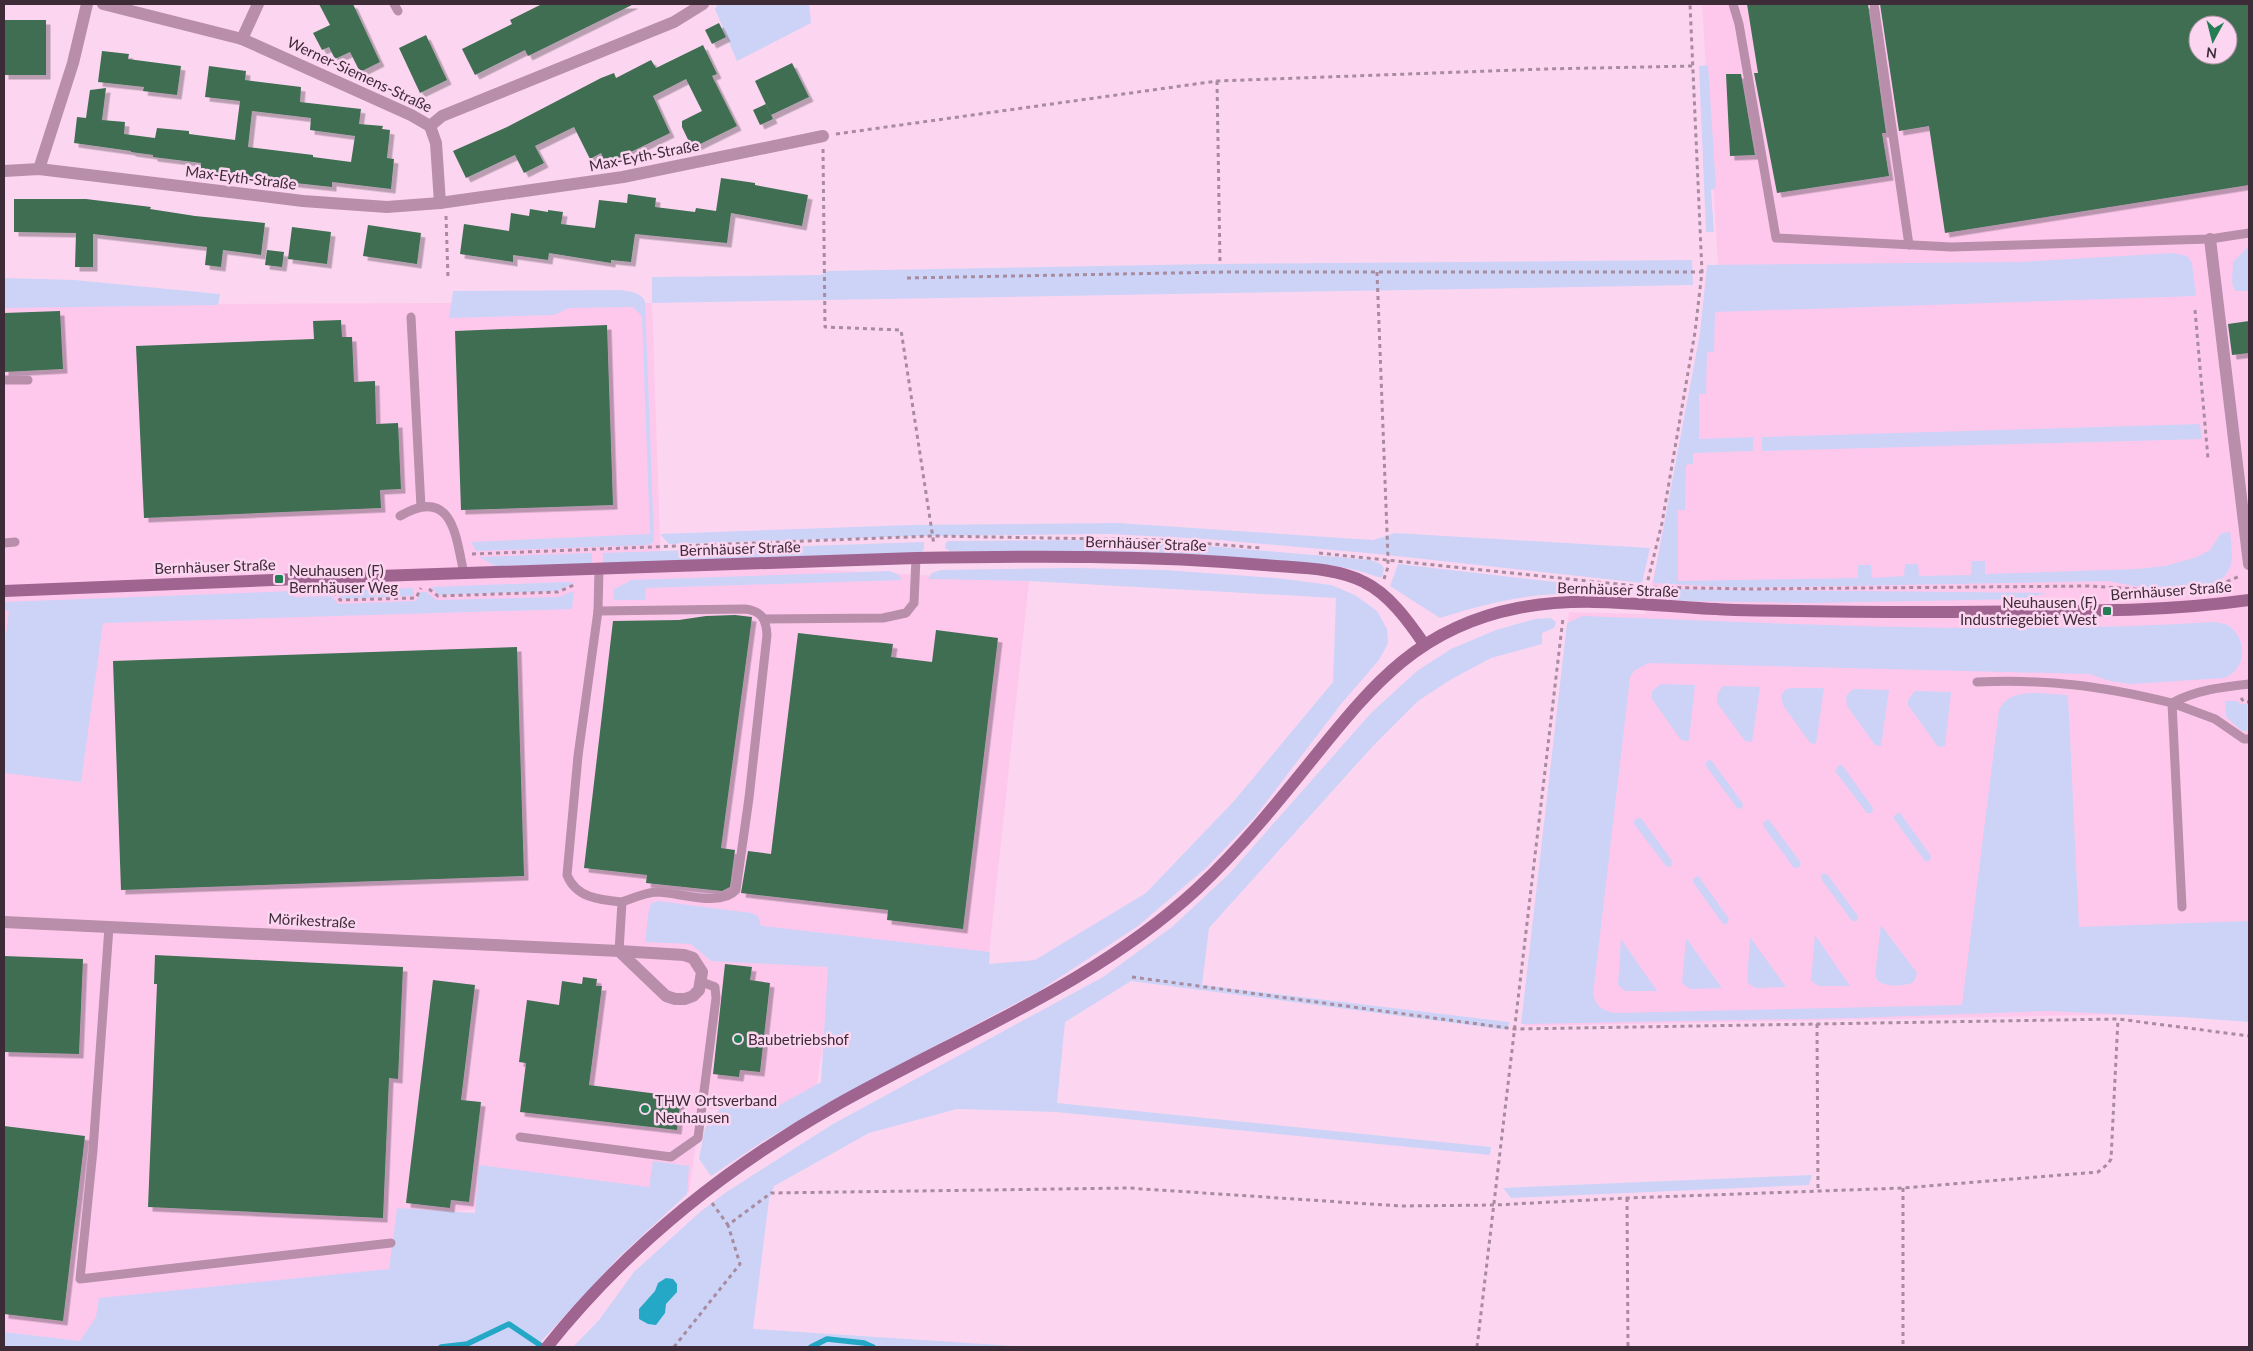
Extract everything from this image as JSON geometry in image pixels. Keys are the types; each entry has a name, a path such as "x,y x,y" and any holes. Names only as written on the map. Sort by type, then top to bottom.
{"main road":[{"name":"Bernhäuser Straße","path":"4,591 916,558 1006,556 1136,558 1244,564 1339,573 1359,579 1378,591 1413,628 1424,644 1447,631 1484,617 1520,607 1564,602 1748,610 2003,612 2135,610 2249,600"},
{"path":"547,1347 561,1329 630,1257 705,1192 756,1155 816,1117 1062,986 1152,926 1219,868 1257,827 1370,689 1388,672 1424,644"}],"street":[{"path":"39,169 73,63 87,4"},
{"name":"Werner-Siemens-Straße","path":"103,4 242,39 368,95 430,126 442,116 674,22 703,4"},
{"path":"242,39 258,4"},
{"path":"430,126 436,142 442,203"},
{"name":"Max-Eyth-Straße","path":"4,171 39,169 303,201 387,207 442,203 623,177 823,136"},
{"path":"2210,239 2249,564"},
{"name":"Mörikestraße","path":"4,922 684,954 693,958 699,964 702,972 702,982"},
{"path":"619,951 666,996 685,999 693,996 699,990 702,982"}],"lane":[{"path":"1733,4 1739,24 1776,238 1951,247 2210,239 2249,233"},
{"path":"1874,4 1909,245"},
{"path":"411,317 421,507"},
{"path":"4,380 28,380"},
{"path":"400,516 412,509 421,507 433,508 444,514 453,524 464,574"},
{"path":"4,543 15,542"},
{"path":"764,619 884,618 906,613 914,603 916,558"},
{"path":"598,611 745,609 755,610 764,619 767,635 764,672 736,890 732,894 719,898 654,892 622,902 592,898 582,894 575,888 567,875 578,756 598,611 599,569"},
{"path":"1977,682 2021,680 2079,684 2172,702 2216,719 2244,738 2249,739"},
{"path":"2172,702 2185,695 2204,690 2249,684"},
{"path":"2172,702 2182,907"},
{"path":"619,951 622,902"},
{"path":"109,926 93,1150 80,1279 391,1243"},
{"path":"520,1137 671,1157 698,1138 716,998 715,987 702,982"}],"path":[{"path":"1642,605 1664,513 1702,272 1690,4"},
{"path":"933,536 901,330 825,327 823,136 1218,82 1524,70 1694,66"},
{"path":"1218,82 1220,264"},
{"path":"442,203 447,225 448,278"},
{"path":"907,278 1216,272 1702,272"},
{"path":"1377,272 1388,558"},
{"path":"2195,310 2208,459"},
{"path":"459,554 933,536 1163,540 1270,549"},
{"path":"1310,552 1388,558 1646,587 1750,590 2088,586 2169,592"},
{"path":"2204,589 2213,588 2242,575"},
{"path":"324,591 334,591 340,600 416,598 423,584 438,596 558,592 576,584 599,582"},
{"path":"1477,1347 1564,602"},
{"path":"2239,696 2244,702 2249,702"},
{"path":"1132,977 1515,1029 2118,1020 2249,1036"},
{"path":"728,1225 771,1192 1129,1188 1400,1206 1495,1205 1903,1188 2098,1172 2111,1159 2118,1020"},
{"path":"1817,1024 1818,1191"},
{"path":"1903,1188 1904,1347"},
{"path":"674,1347 740,1264 728,1225 705,1192"},
{"path":"1627,1198 1628,1347"}],"shaded area":[{"path":"718,4 809,4 811,23 737,61 715,9"},
{"path":"1702,4 2249,4 2249,1017 2200,1013 1524,1026 1569,612 1645,614 1719,282"},
{"path":"1708,65 1716,188 1711,190 1714,232 1706,232 1699,66"},
{"path":"2249,246 2249,291 2235,291 2232,283 2233,262"},
{"path":"2173,253 2187,256 2192,263 2196,296 1715,312 1714,352 1707,352 1706,394 1699,394 1699,439 1753,437 1753,451 1693,453 1693,464 1686,465 1685,510 1678,510 1678,581 1858,578 1858,565 1871,565 1872,578 1904,576 1905,564 1918,564 1919,576 1971,575 1972,561 1985,561 1985,574 2137,569 2165,566 2197,557 2210,550 2221,533 2230,532 2231,563 2227,573 2218,582 2188,590 2152,588 2107,581 1744,588 1653,583 1700,333 1707,265 2020,262"},
{"path":"1692,260 1693,285 652,303 652,277 821,275 828,271 1211,264"},
{"path":"4,278 74,280 220,294 218,305 4,308"},
{"path":"621,290 638,294 645,301 654,541 649,545 476,551 471,542 650,534 642,316 633,307 569,308 554,315 449,318 453,291"},
{"path":"652,303 661,567 721,564 1029,581 988,964 837,958 812,1113 701,1109 689,1192 405,1215 405,1271 80,1341 4,1332 4,305"},
{"path":"2200,424 2202,439 1762,451 1762,437"},
{"path":"1118,523 1373,540 1395,533 1650,548 1642,583 1378,554 1207,539 1108,534 919,536 669,544 660,534 913,525"},
{"path":"1093,540 1197,545 1371,560 1381,564 1384,568 1382,577 1378,577 1348,568 1216,556 1064,551 950,551 945,548 948,541"},
{"path":"924,542 924,549 921,553 603,564 603,553"},
{"path":"592,553 592,564 495,566 479,557"},
{"path":"1398,564 1633,591 1631,599 1574,594 1550,594 1518,598 1440,618 1390,586"},
{"path":"1072,568 1164,570 1276,578 1331,585 1355,595 1377,611 1387,629 1388,643 1379,660 1341,704 1254,818 1207,867 1138,926 1039,991 844,1094 762,1142 711,1176 699,1159 705,1128 723,1105 776,1107 821,1082 828,967 711,961 691,944 645,942 649,908 652,903 658,901 751,913 758,916 761,926 990,952 989,964 1035,960 1146,893 1234,801 1333,682 1336,598 1029,581 928,579 932,573 941,570"},
{"path":"890,571 899,575 902,580 646,588 645,600 613,600 614,589 632,580"},
{"path":"575,583 557,591 439,595 431,587"},
{"path":"413,588 414,595 411,596 341,599 338,591"},
{"path":"1654,589 2047,593 2023,599 1812,603 1686,601 1658,598"},
{"path":"293,591 294,597 332,596 338,604 416,601 420,592 427,592 436,600 559,597 574,591 572,609 103,623 81,782 4,773 4,650 9,611 4,611 4,602"},
{"path":"1583,616 1899,627 2056,628 2214,622 2227,625 2240,639 2242,655 2236,669 2223,678 2131,684 2110,681 2089,674 1649,663 1635,670 1630,677 1593,995 1600,1007 1614,1013 1962,1005 1999,710 2012,697 2020,694 2040,693 2068,695 2079,927 2249,921 2249,1022 2047,1011 1855,1018 1521,1024 1567,623"},
{"path":"1551,618 1556,622 1554,628 1542,633 1542,644 1491,658 1450,680 1418,701 1372,747 1209,928 1202,985 1509,1022 1508,1030 1131,981 1065,1022 1057,1103 1491,1147 1490,1155 1056,1112 957,1109 869,1133 774,1186 769,1199 753,1329 1030,1347 573,1347 599,1320 634,1272 700,1212 725,1193 833,1124 1103,977 1172,927 1230,873 1371,713 1417,671 1451,649 1496,630 1535,619"},
{"path":"1661,684 1695,685 1689,740 1687,741 1681,740 1652,699 1652,691"},
{"path":"1723,686 1760,687 1752,742 1745,741 1717,703 1717,694"},
{"path":"1791,688 1824,688 1816,744 1810,743 1783,705 1781,696 1785,690"},
{"path":"1853,689 1889,690 1881,746 1875,745 1847,706 1846,696"},
{"path":"1915,691 1951,692 1945,746 1938,747 1908,705 1908,700"},
{"path":"2225,701 2237,701 2241,704 2247,704 2247,731 2242,731 2226,717"},
{"path":"1709,760 1712,761 1743,804 1742,809 1737,808 1706,766"},
{"path":"1839,765 1842,765 1873,808 1872,813 1867,813 1835,771"},
{"path":"1900,813 1931,856 1930,861 1925,861 1894,819 1894,816"},
{"path":"1641,818 1672,861 1671,867 1666,866 1634,824 1634,821"},
{"path":"1769,820 1801,863 1799,868 1794,868 1763,826 1763,823"},
{"path":"1822,874 1827,874 1858,916 1857,921 1852,921 1821,879"},
{"path":"1697,876 1729,919 1727,924 1723,924 1693,882 1693,879"},
{"path":"1881,925 1917,973 1914,982 1895,985 1881,983 1877,980 1875,975"},
{"path":"1815,935 1850,986 1819,986 1811,981"},
{"path":"1750,937 1786,987 1755,988 1747,982"},
{"path":"1686,938 1722,988 1690,989 1682,983"},
{"path":"1621,939 1657,991 1625,991 1618,985"},
{"path":"653,1161 689,1166 687,1194 618,1258 536,1347 4,1347 4,1332 80,1341 96,1317 99,1298 389,1269 397,1208 475,1213 479,1165 649,1187"},
{"path":"1812,1175 1809,1185 1511,1198 1503,1188"}],"water":[{"path":"666,1278 673,1279 677,1284 677,1292 666,1304 665,1313 656,1325 648,1324 639,1319 639,1309 655,1291 658,1283"}],"building":[{"path":"319,4 353,4 380,62 360,72 350,52 335,59 329,47 322,50 313,33 330,25"},
{"path":"542,4 634,4 528,56 525,50 475,75 462,49 512,24 510,20"},
{"path":"1747,4 1868,4 1886,133 1882,133 1889,176 1777,193 1754,73 1758,73"},
{"path":"1880,4 2249,4 2249,185 1945,233 1929,126 1899,131"},
{"path":"4,20 46,20 46,75 4,75"},
{"path":"719,23 726,37 712,44 705,30"},
{"path":"426,35 447,80 420,93 399,48"},
{"path":"703,45 717,74 712,76 737,126 692,148 682,127 682,121 702,111 686,79 653,96 670,133 606,164 601,153 590,159 574,127 535,146 544,163 524,173 515,155 466,178 453,151 507,127 601,78 614,73 616,78 651,60 656,68"},
{"path":"102,51 129,54 128,59 181,66 177,95 143,91 144,87 98,82"},
{"path":"792,63 809,97 771,115 755,81"},
{"path":"209,66 246,71 245,80 301,87 300,102 361,109 359,124 383,126 382,129 390,130 387,158 394,159 391,189 332,182 332,187 249,178 200,170 201,163 153,157 153,155 131,151 74,143 77,117 86,118 90,90 106,88 102,120 125,122 124,134 155,138 157,128 189,131 189,134 235,140 240,101 205,97","holes":["252,111 311,118 310,130 355,136 351,162 248,147"]},
{"path":"1726,74 1741,74 1755,155 1730,156"},
{"path":"766,104 773,119 760,125 753,110"},
{"path":"721,178 755,183 755,185 808,195 802,226 731,213 727,243 635,234 631,262 611,260 611,263 549,253 548,260 513,255 513,262 460,254 464,224 509,231 511,213 529,216 530,209 563,212 561,224 595,228 599,200 627,203 628,194 656,198 655,207 695,212 696,208 716,211"},
{"path":"14,199 86,199 151,207 150,209 195,216 265,223 261,255 223,250 221,267 205,265 207,247 93,234 93,267 75,267 76,233 14,232"},
{"path":"368,225 421,233 417,264 363,256"},
{"path":"292,227 331,232 327,264 288,259"},
{"path":"267,250 284,252 282,267 265,265"},
{"path":"60,311 63,369 4,372 4,313"},
{"path":"341,320 342,337 352,337 354,382 375,381 376,424 398,423 401,489 380,490 381,508 144,518 136,346 314,339 313,321"},
{"path":"2249,321 2249,353 2232,355 2228,324"},
{"path":"607,325 613,505 461,510 455,331"},
{"path":"735,615 752,617 721,848 735,850 730,887 722,891 646,883 647,875 584,868 613,621 679,620 706,616"},
{"path":"936,630 998,638 963,929 887,920 888,910 741,893 748,851 771,854 798,633 893,644 891,657 932,662"},
{"path":"517,647 524,876 121,890 113,661"},
{"path":"155,955 403,967 398,1079 389,1078 383,1218 148,1207 157,984 154,984"},
{"path":"4,956 83,959 79,1054 4,1052"},
{"path":"725,964 752,967 750,980 770,983 760,1072 740,1070 739,1077 713,1074"},
{"path":"583,977 597,979 596,986 602,986 589,1085 681,1097 677,1130 520,1112 526,1063 519,1062 527,1000 559,1005 562,981 582,984"},
{"path":"433,980 475,985 461,1100 481,1102 469,1202 451,1200 450,1208 406,1203"},
{"path":"4,1126 85,1136 63,1321 4,1314"}],"waterway":[{"path":"441,1347 467,1344 509,1324 543,1347"},
{"path":"811,1347 827,1339 864,1343 873,1347"}],"place":[{"name":"Neuhausen (F) Bernhäuser Weg","path":"279,579"},
{"name":"Neuhausen (F) Industriegebiet West","path":"2107,611"},
{"name":"Baubetriebshof","path":"738,1039"},
{"name":"THW Ortsverband Neuhausen","path":"645,1109"}]}
